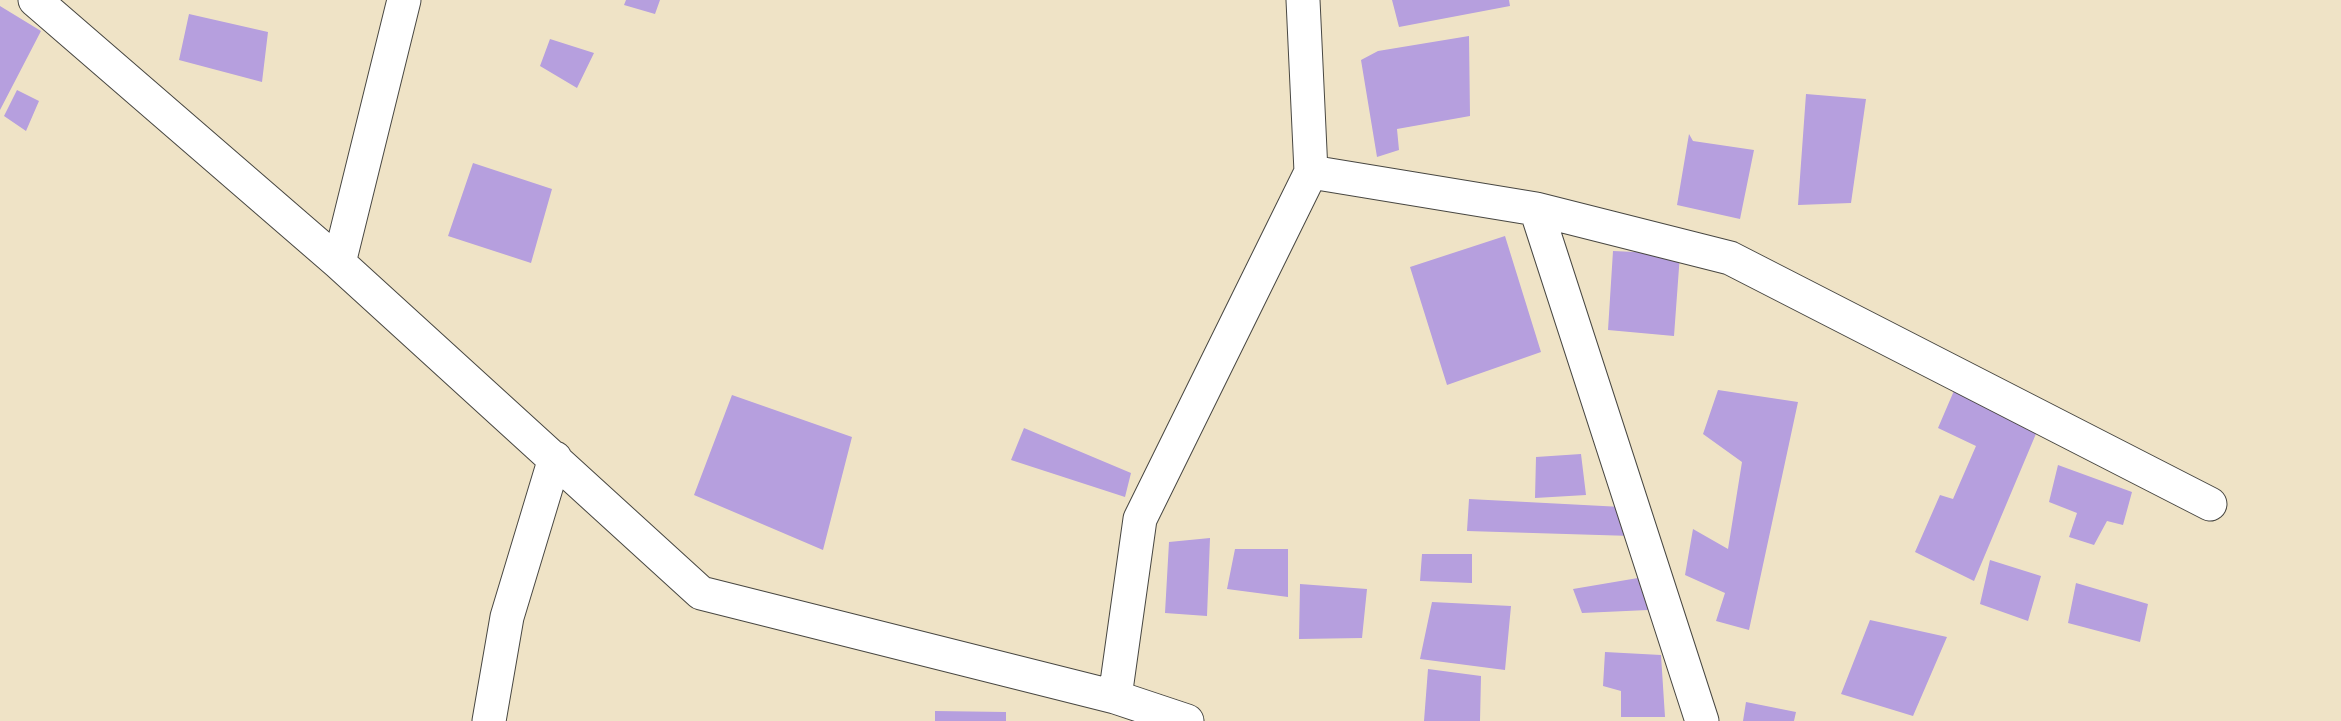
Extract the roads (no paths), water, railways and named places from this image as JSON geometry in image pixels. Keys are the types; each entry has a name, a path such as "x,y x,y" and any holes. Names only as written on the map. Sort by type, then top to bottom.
{"street":[{"path":"35,0 339,263 701,593 1115,697 1187,721"},
{"path":"339,263 404,0"},
{"path":"1115,697 1140,519 1311,172 1303,0"},
{"path":"1311,172 1536,209 1730,258 2210,504"},
{"path":"1536,209 1702,721"},
{"path":"489,721 507,617 555,458"}]}
